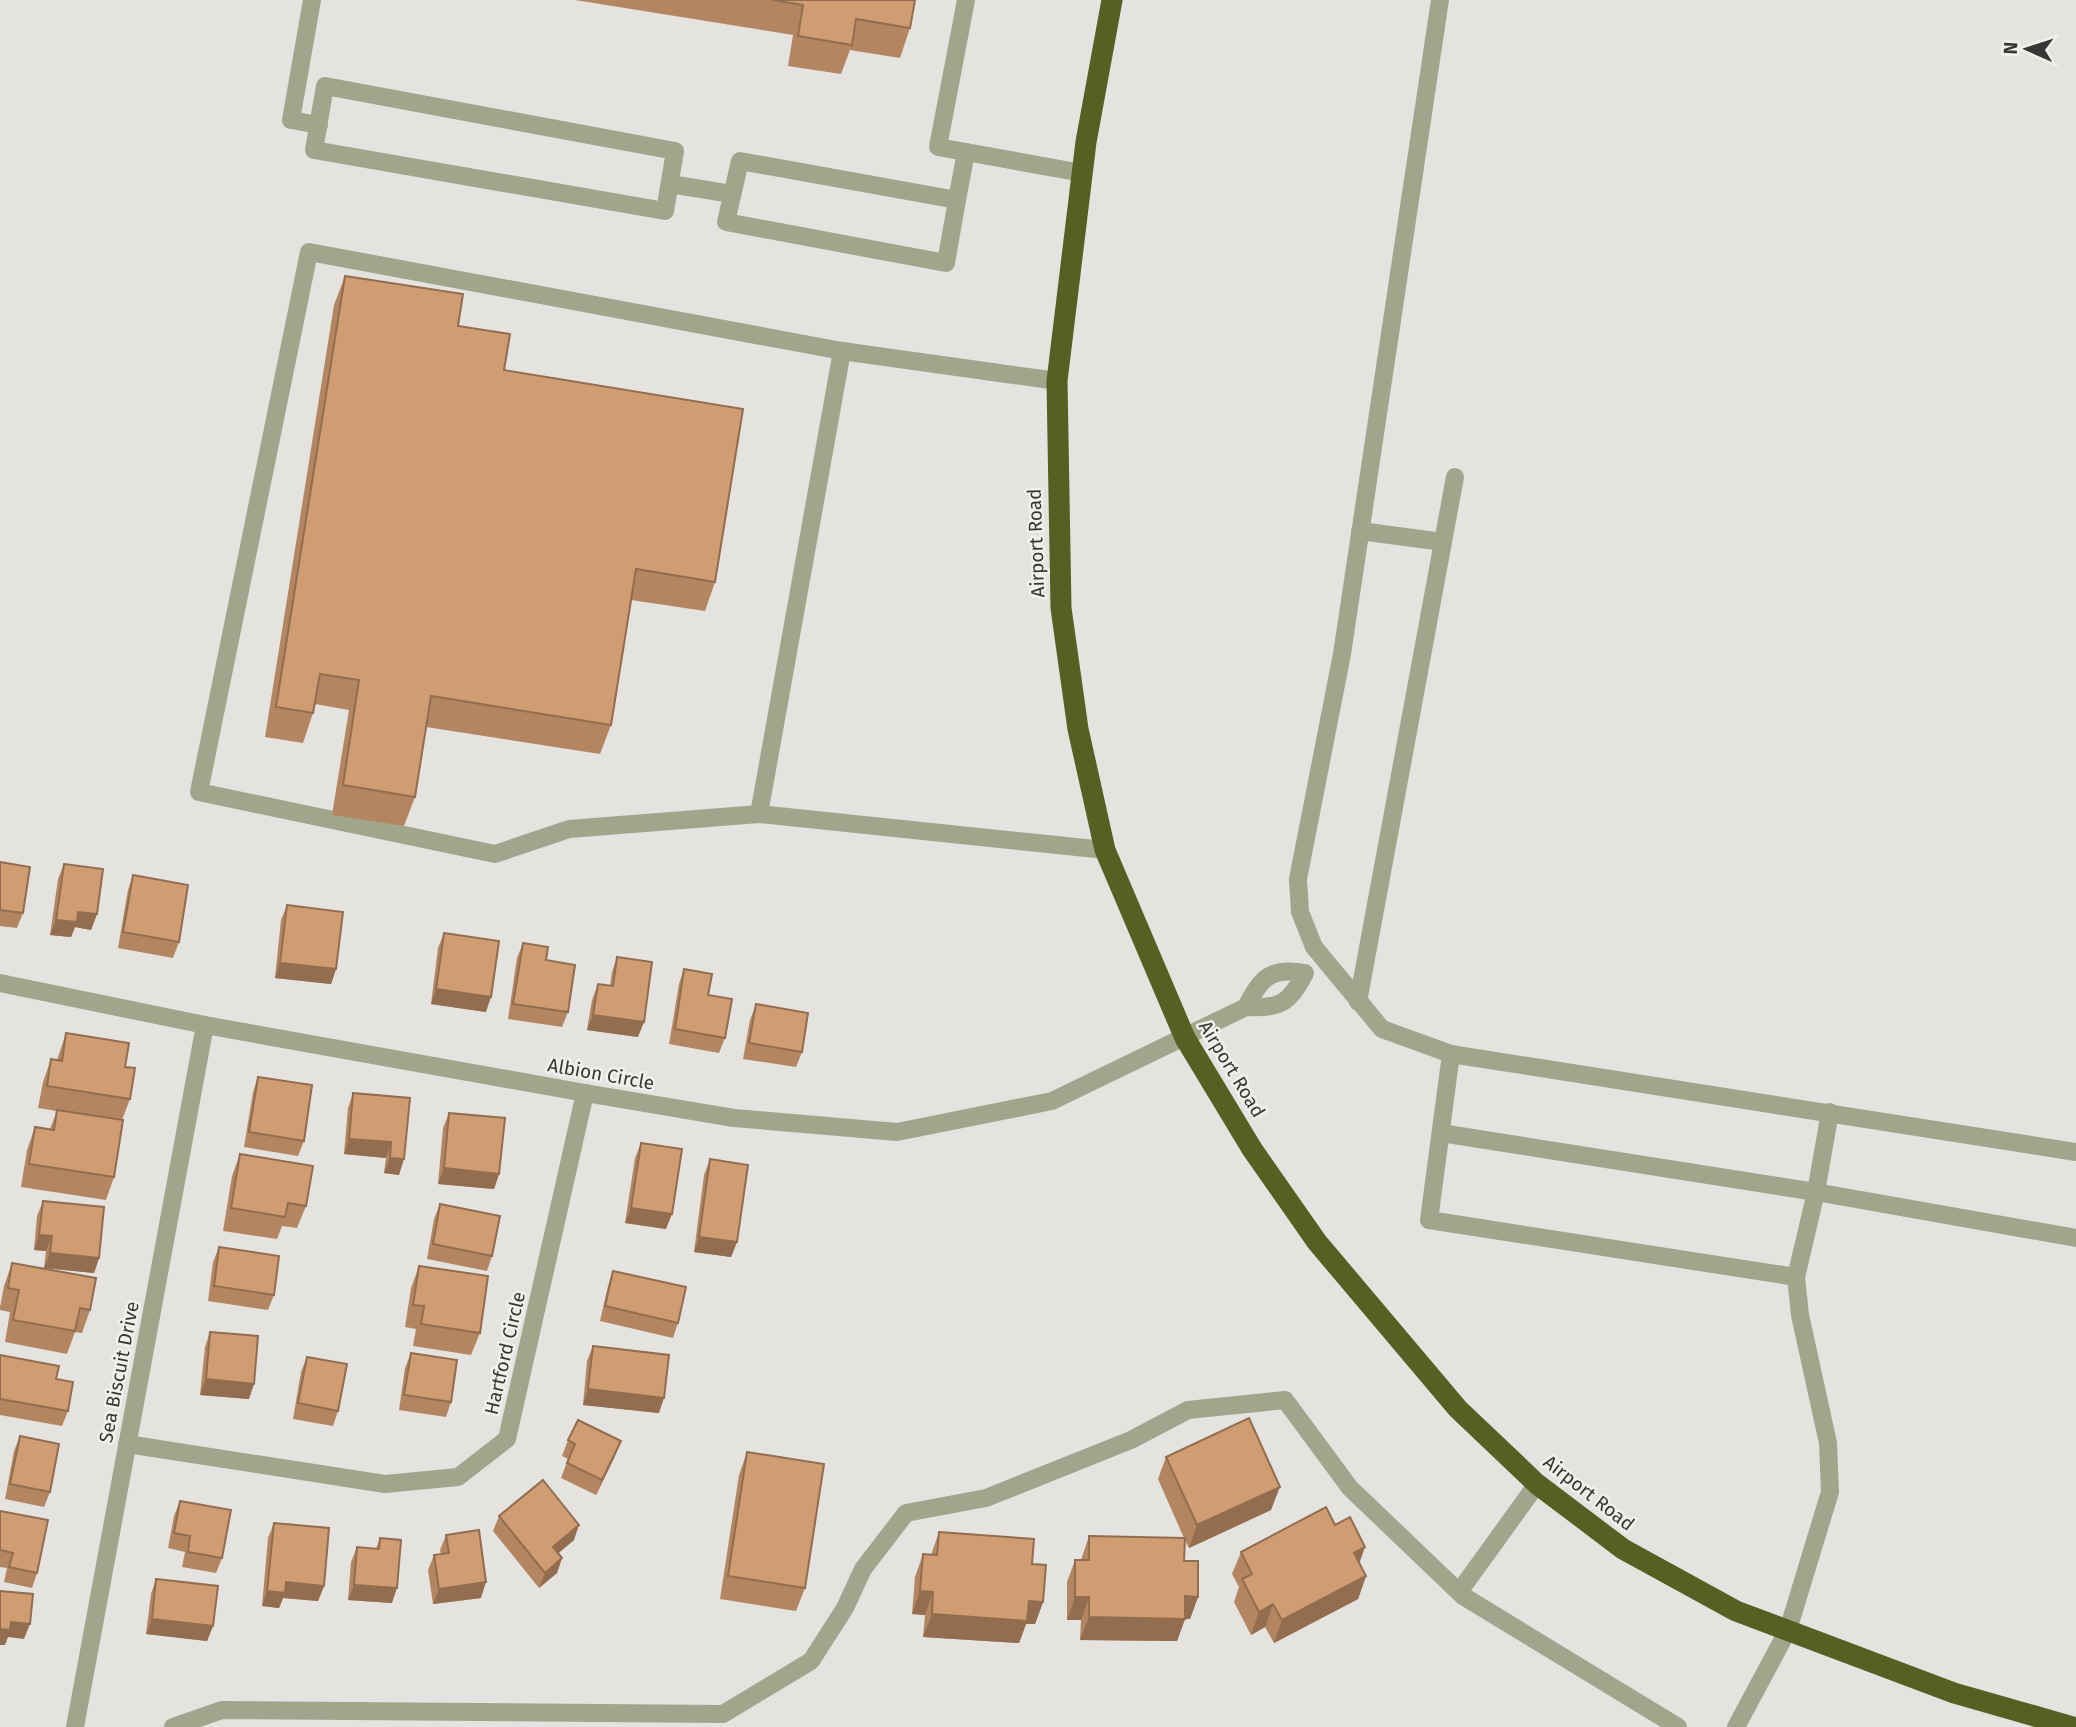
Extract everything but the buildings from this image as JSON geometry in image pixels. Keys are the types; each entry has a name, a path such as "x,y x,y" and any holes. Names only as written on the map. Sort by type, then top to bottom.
{"highway":[{"name":"Airport Road","path":"1112,0 1082,173 1056,381 1062,608 1078,729 1105,850 1185,1038 1252,1149 1317,1242 1458,1409 1537,1484 1623,1549 1736,1611 1954,1693 2073,1727"}],"street":[{"path":"312,0 290,120 319,125"},
{"path":"966,0 938,147 1082,173"},
{"path":"1440,0 1342,654 1298,879 1300,912 1314,947 1382,1029 1451,1054 2076,1152"},
{"path":"326,86 675,151 665,211 314,150 319,125 326,86"},
{"path":"957,200 740,161 726,222 946,263 966,152"},
{"path":"670,184 732,194"},
{"path":"1056,381 842,351 309,253 199,792 495,854 569,829 759,814 1105,850"},
{"path":"759,814 842,351"},
{"path":"1358,1002 1455,477"},
{"path":"1360,531 1443,542"},
{"path":"1305,972 1293,996 1269,1008 1246,1007 1260,981 1284,970 1305,972 1326,962"},
{"name":"Albion Circle","path":"0,982 205,1024 734,1118 897,1132 1052,1101 1246,1007"},
{"name":"Sea Biscuit Drive","path":"75,1727 205,1024"},
{"path":"1451,1054 1429,1220 1796,1277"},
{"name":"Hartford Circle","path":"127,1444 385,1484 458,1477 508,1439 585,1093"},
{"path":"1736,1727 1788,1630 1830,1492 1828,1443 1800,1314 1796,1277 1816,1192 1830,1112"},
{"path":"1441,1133 1816,1192 2076,1238"},
{"path":"173,1727 222,1710 723,1714 811,1661 845,1608 863,1569 906,1513 986,1498 1131,1440 1188,1410 1285,1400 1350,1488 1459,1592 1678,1727"},
{"path":"1459,1592 1537,1484"}]}
